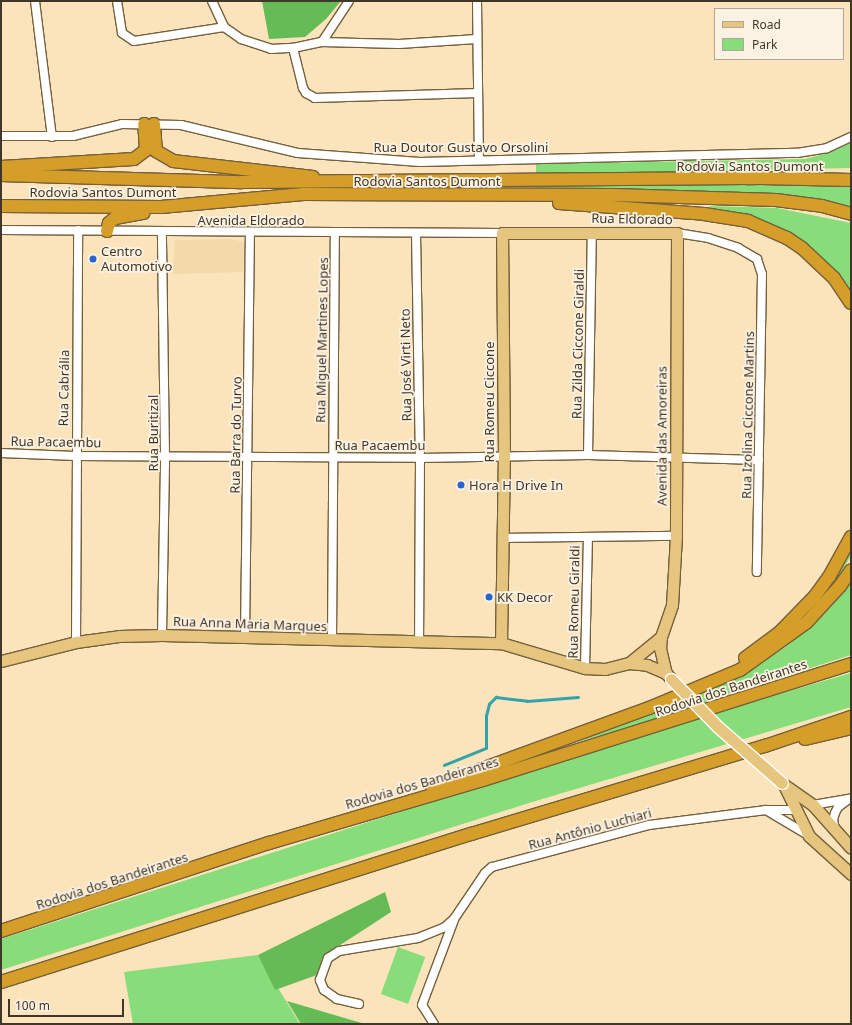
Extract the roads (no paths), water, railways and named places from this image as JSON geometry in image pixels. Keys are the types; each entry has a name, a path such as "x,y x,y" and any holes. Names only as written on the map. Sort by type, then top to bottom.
{"highway":[{"path":"1,167 134,159 146,150 149,124"},
{"path":"149,124 156,151 173,161 302,174 331,181"},
{"path":"761,178 807,173 851,173"},
{"name":"Rodovia Santos Dumont","path":"1,175 242,182 761,178 851,180"},
{"name":"Rodovia Santos Dumont","path":"1,206 160,207 302,194 524,196 614,195 764,199 822,206 851,214"},
{"path":"524,196 558,203 704,214 748,222 787,238 802,248 834,278 851,303"},
{"path":"107,231 109,223 115,218 146,213 160,207"},
{"path":"677,697 735,664 785,627 816,596 829,577 851,537"},
{"path":"347,819 677,697 740,670 781,643 823,606 851,570"},
{"name":"Rodovia dos Bandeirantes","path":"1,931 347,819 482,780 851,664"},
{"path":"1,982 477,832 765,746 851,717"},
{"path":"765,746 833,734 851,728"}],"main road":[{"name":"Rua Eldorado","path":"502,233 677,233"},
{"name":"Rua Romeu Ciccone","path":"501,643 504,456 502,233"},
{"name":"Avenida das Amoreiras","path":"669,676 661,655 661,637 672,605 676,536 677,233"},
{"name":"Rua Anna Maria Marques","path":"1,661 76,642 119,636 162,635 332,641 419,640 501,643"},
{"path":"629,663 661,637"},
{"path":"501,643 585,668 605,669 629,663 647,665 669,676 718,726 783,784 813,805 851,848"},
{"path":"783,784 809,836 851,874"},
{"path":"796,810 813,805"},
{"path":"819,844 830,838 835,831"}],"street":[{"path":"35,1 52,137"},
{"path":"117,1 122,33 134,41 224,27"},
{"path":"212,1 224,27 241,39 263,48 293,48 322,42 391,44 477,39"},
{"path":"322,42 349,1"},
{"path":"477,1 480,159"},
{"path":"293,48 303,88 306,93 316,98 478,93"},
{"name":"Rua Doutor Gustavo Orsolini","path":"1,136 52,137 82,135 115,125 149,124 192,127 316,155 399,162 480,159 613,159 796,154 827,148 851,138"},
{"name":"Avenida Eldorado","path":"1,230 250,233 502,233"},
{"name":"Rua Cabrália","path":"76,642 75,456 78,230"},
{"name":"Rua Buritizal","path":"162,232 166,455 162,635"},
{"name":"Rua Miguel Martines Lopes","path":"332,641 335,232"},
{"name":"Rua Barra do Turvo","path":"245,637 250,233"},
{"name":"Rua José Virti Neto","path":"416,233 420,458 419,640"},
{"name":"Rua Zilda Ciccone Giraldi","path":"588,455 592,233"},
{"name":"Rua Eldorado","path":"677,233 724,242 757,259"},
{"name":"Rua Izolina Ciccone Martins","path":"756,572 763,287 762,274 757,259"},
{"name":"Rua Pacaembu","path":"1,453 75,456 166,455 420,458 588,455 759,460"},
{"path":"502,538 676,536"},
{"name":"Rua Romeu Giraldi","path":"585,668 588,537"},
{"path":"813,805 850,799"},
{"path":"835,831 833,820 835,813 838,807 850,799"},
{"path":"766,810 809,836"},
{"name":"Rua Antônio Luchiari","path":"454,919 485,873 492,867 645,826 766,810 796,810"},
{"path":"359,1004 337,999 324,990 320,980 326,962 331,956 346,950 418,938 432,934 454,919"},
{"path":"434,1024 422,1005 454,919"}],"waterway":[{"path":"444,765 486,748 486,716 489,704 496,697 527,701 578,697"}],"place":[{"name":"Centro Automotivo","path":"93,259"},
{"name":"Hora H Drive In","path":"461,485"},
{"name":"KK Decor","path":"489,597"}]}
